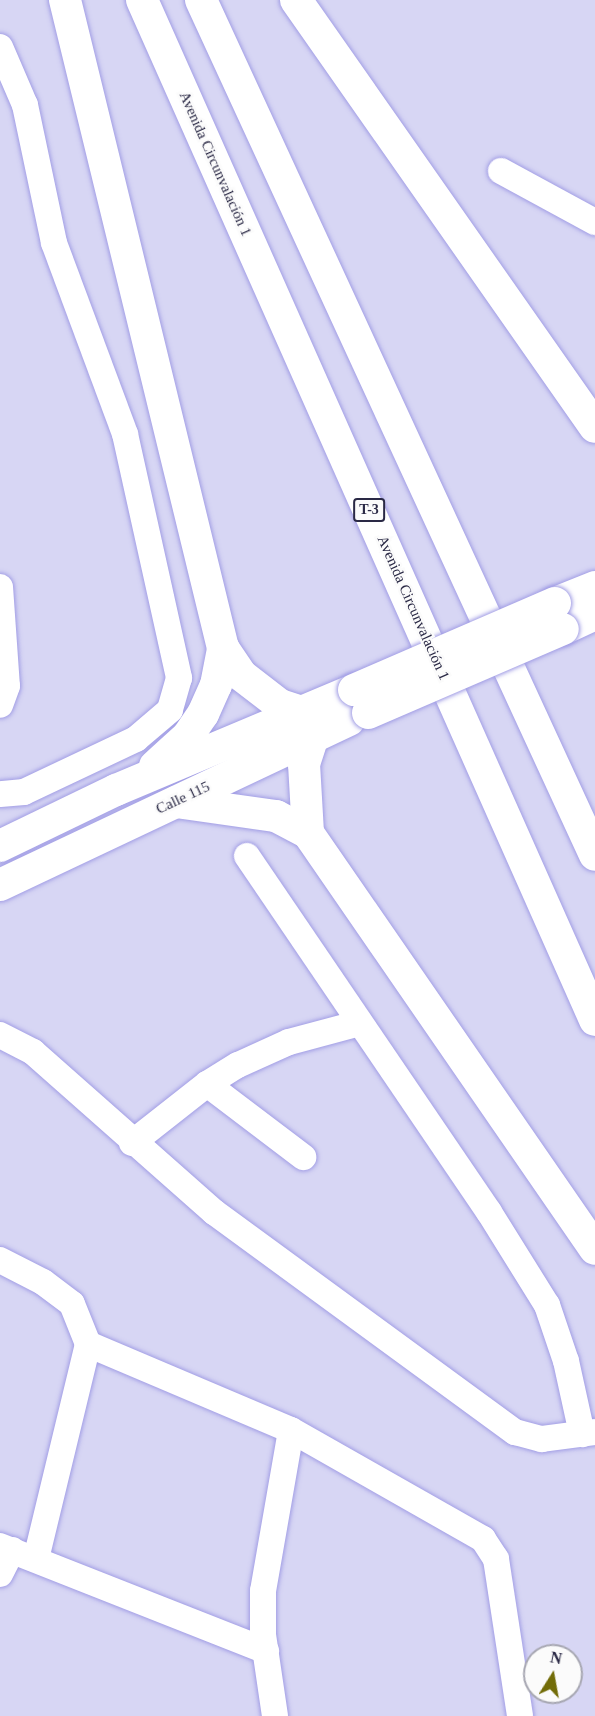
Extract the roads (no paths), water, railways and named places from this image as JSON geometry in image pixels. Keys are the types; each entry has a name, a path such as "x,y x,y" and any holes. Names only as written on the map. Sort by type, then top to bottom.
{"main road":[{"path":"65,0 224,648 241,675 280,705 334,713 584,606"},
{"name":"Avenida Circunvalación 1","path":"142,0 595,1020"},
{"path":"201,0 595,855"},
{"path":"296,0 595,427"},
{"path":"116,790 158,764 188,736 216,685 224,648"},
{"path":"308,833 303,786 334,713"},
{"name":"Calle 115","path":"0,846 116,790 334,713"},
{"name":"Calle 115","path":"0,885 176,802 334,713"},
{"path":"176,802 276,816 308,833 595,1249"}],"street":[{"path":"0,47 25,105 54,243 125,434 179,678 170,710 136,739 24,792 0,794"},
{"path":"501,171 595,222"},
{"path":"0,587 7,686 0,705"},
{"path":"0,1035 33,1052 132,1143 214,1212 515,1432 542,1439 589,1433 547,1305 247,856"},
{"path":"132,1143 207,1084 289,1042 360,1023"},
{"path":"207,1084 303,1157"},
{"path":"0,1260 43,1282 72,1304 88,1344 36,1559"},
{"path":"88,1344 291,1430 483,1539 496,1559 520,1716"},
{"path":"275,1716 266,1651 263,1591 291,1430"},
{"path":"0,1574 6,1548 266,1651"}]}
